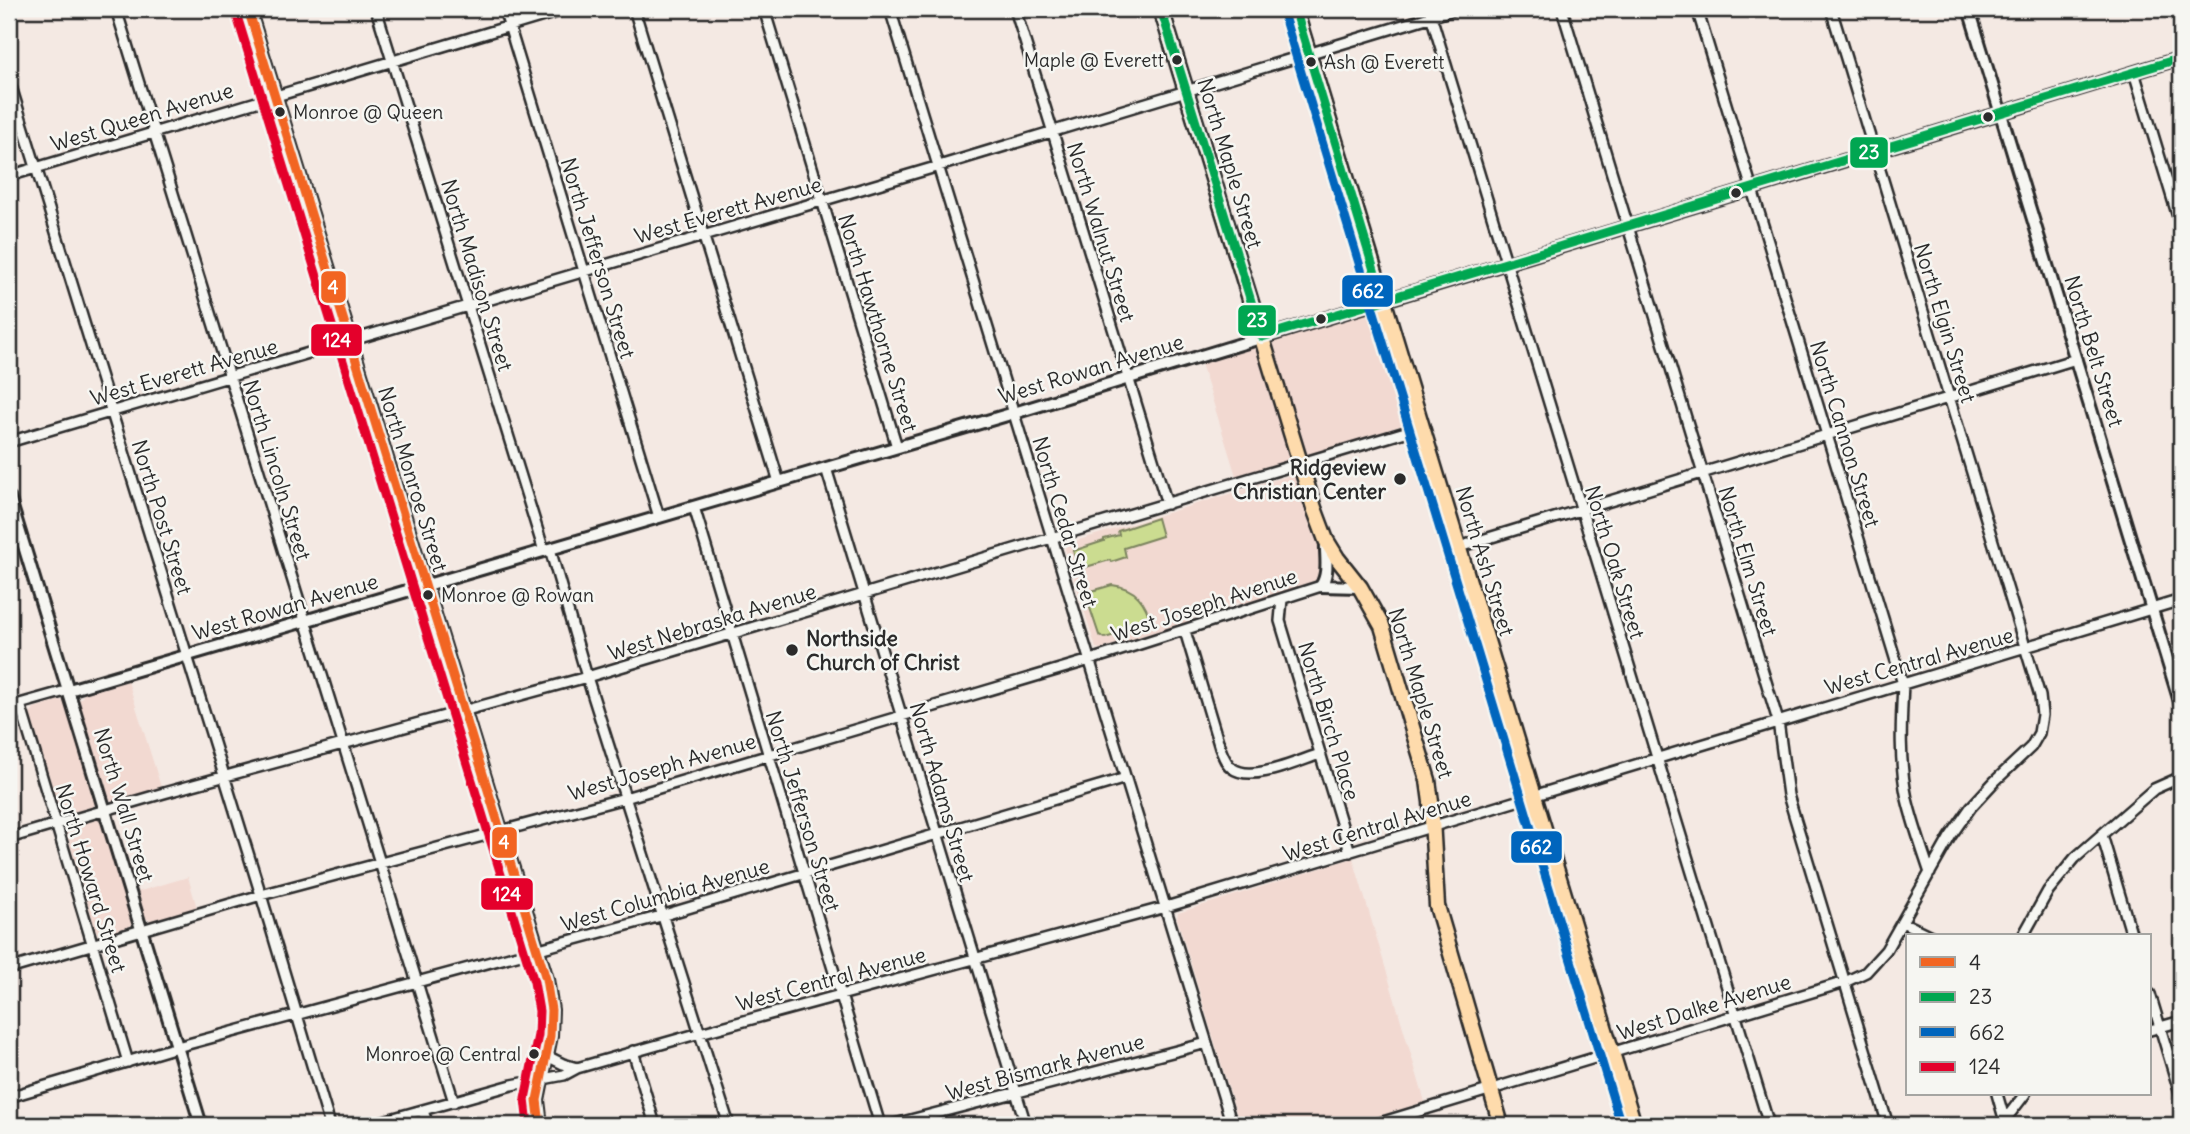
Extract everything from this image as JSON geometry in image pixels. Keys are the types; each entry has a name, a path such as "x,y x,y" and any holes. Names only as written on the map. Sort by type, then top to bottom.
{"main road":[{"name":"North Monroe Street","path":"248,9 546,979 551,1010 550,1037 537,1100 540,1125"},
{"name":"North Maple Street","path":"1161,9 1314,508 1326,540 1360,587 1382,626 1428,780 1434,826 1437,905 1501,1125"},
{"name":"North Ash Street","path":"1294,9 1634,1125"}],"street":[{"name":"North Lincoln Street","path":"116,9 454,1102"},
{"name":"North Madison Street","path":"376,9 729,1125"},
{"name":"North Jefferson Street","path":"504,9 659,517"},
{"name":"West Queen Avenue","path":"9,176 567,9"},
{"path":"634,9 779,482"},
{"name":"North Hawthorne Street","path":"764,9 897,447"},
{"name":"North Cedar Street","path":"890,9 1232,1125"},
{"name":"North Walnut Street","path":"1015,9 1167,505"},
{"name":"West Everett Avenue","path":"9,442 939,166 1430,13 1456,9"},
{"name":"North Elm Street","path":"1562,9 1778,721 1788,795 1888,1125"},
{"name":"North Cannon Street","path":"1697,9 1903,684 1901,761 1908,800 1930,873"},
{"name":"North Elgin Street","path":"1830,9 2040,696 2042,715 2039,733 2031,747 1971,807 1930,873"},
{"name":"North Belt Street","path":"1969,9 2181,705"},
{"name":"North Oak Street","path":"1430,13 1769,1125"},
{"name":"West Rowan Avenue","path":"9,707 1014,413 2181,58"},
{"path":"2134,72 2181,227"},
{"name":"North Post Street","path":"9,80 330,1125"},
{"path":"1459,547 2076,359"},
{"name":"West Nebraska Avenue","path":"9,838 587,677 1422,427"},
{"name":"North Adams Street","path":"825,468 1026,1125"},
{"name":"North Wall Street","path":"9,497 201,1125"},
{"name":"North Jefferson Street","path":"694,507 880,1125"},
{"path":"1321,586 1327,572 1326,540"},
{"path":"1321,586 1360,587"},
{"name":"West Joseph Avenue","path":"9,969 261,895 625,798 1090,660 1321,586"},
{"name":"North Birch Place","path":"1282,599 1280,621 1350,852"},
{"name":"West Central Avenue","path":"369,1125 564,1075 577,1068 633,1051 1166,907 2181,600"},
{"path":"1185,631 1220,748 1231,767 1248,774 1261,773 1320,754"},
{"name":"North Howard Street","path":"20,704 128,1062"},
{"path":"2024,934 2048,891 2076,858 2154,789 2181,777"},
{"name":"West Columbia Avenue","path":"9,1097 177,1047 661,916 1126,778"},
{"path":"2102,835 2131,934"},
{"name":"West Dalke Avenue","path":"1373,1125 1845,982 1866,972 1886,950 1930,873"},
{"path":"1902,922 1927,934"},
{"path":"2152,1001 2181,1097"},
{"path":"2152,1029 2181,1021"},
{"name":"West Bismark Avenue","path":"891,1125 1207,1043"},
{"path":"633,1051 655,1125"},
{"path":"545,1055 577,1068"},
{"path":"1998,1096 2005,1122"},
{"path":"2005,1122 2024,1096"},
{"path":"423,1111 428,1125"}],"shaded area":[{"path":"1375,310 1380,313 1412,422 1311,455 1307,454 1272,345 1275,341"},
{"path":"1252,347 1258,349 1292,456 1286,462 1236,476 1201,363"},
{"path":"1294,474 1299,479 1326,571 1320,581 1248,603 1236,603 1201,613 1190,621 1101,649 1096,648 1065,549 1066,544"},
{"path":"128,681 161,787 113,802 108,797 79,701 85,693"},
{"path":"60,700 67,704 97,802 92,807 64,815 60,812 30,715 34,708"},
{"path":"99,819 104,823 134,921 129,927 100,935 96,931 67,834 71,827"},
{"path":"1353,858 1425,1102 1349,1125 1240,1125 1177,918 1178,913"},
{"path":"188,877 197,908 153,921 145,918 137,892"}],"green space":[{"path":"1157,518 1162,536 1124,548 1126,557 1079,569 1073,551 1119,535 1118,531"},
{"path":"1112,585 1128,589 1139,597 1152,624 1105,638 1099,635 1085,593"}],"transit line":[{"name":"4","path":"248,9 546,979 551,1010 550,1036 537,1100 540,1125"},
{"name":"23","path":"1161,9 1262,337 2181,58"},
{"name":"23","path":"1295,9 1383,300"},
{"name":"124","path":"236,13 534,982 539,1011 538,1035 525,1099 528,1125"},
{"name":"662","path":"1283,13 1621,1125"}],"place":[{"name":"Maple @ Everett","path":"1177,60"},
{"name":"Ash @ Everett","path":"1311,62"},
{"name":"Monroe @ Queen","path":"280,112"},
{"name":"Ridgeview Christian Center","path":"1400,479"},
{"name":"Monroe @ Rowan","path":"428,595"},
{"name":"Northside Church of Christ","path":"792,650"},
{"name":"Monroe @ Central","path":"534,1054"}]}
